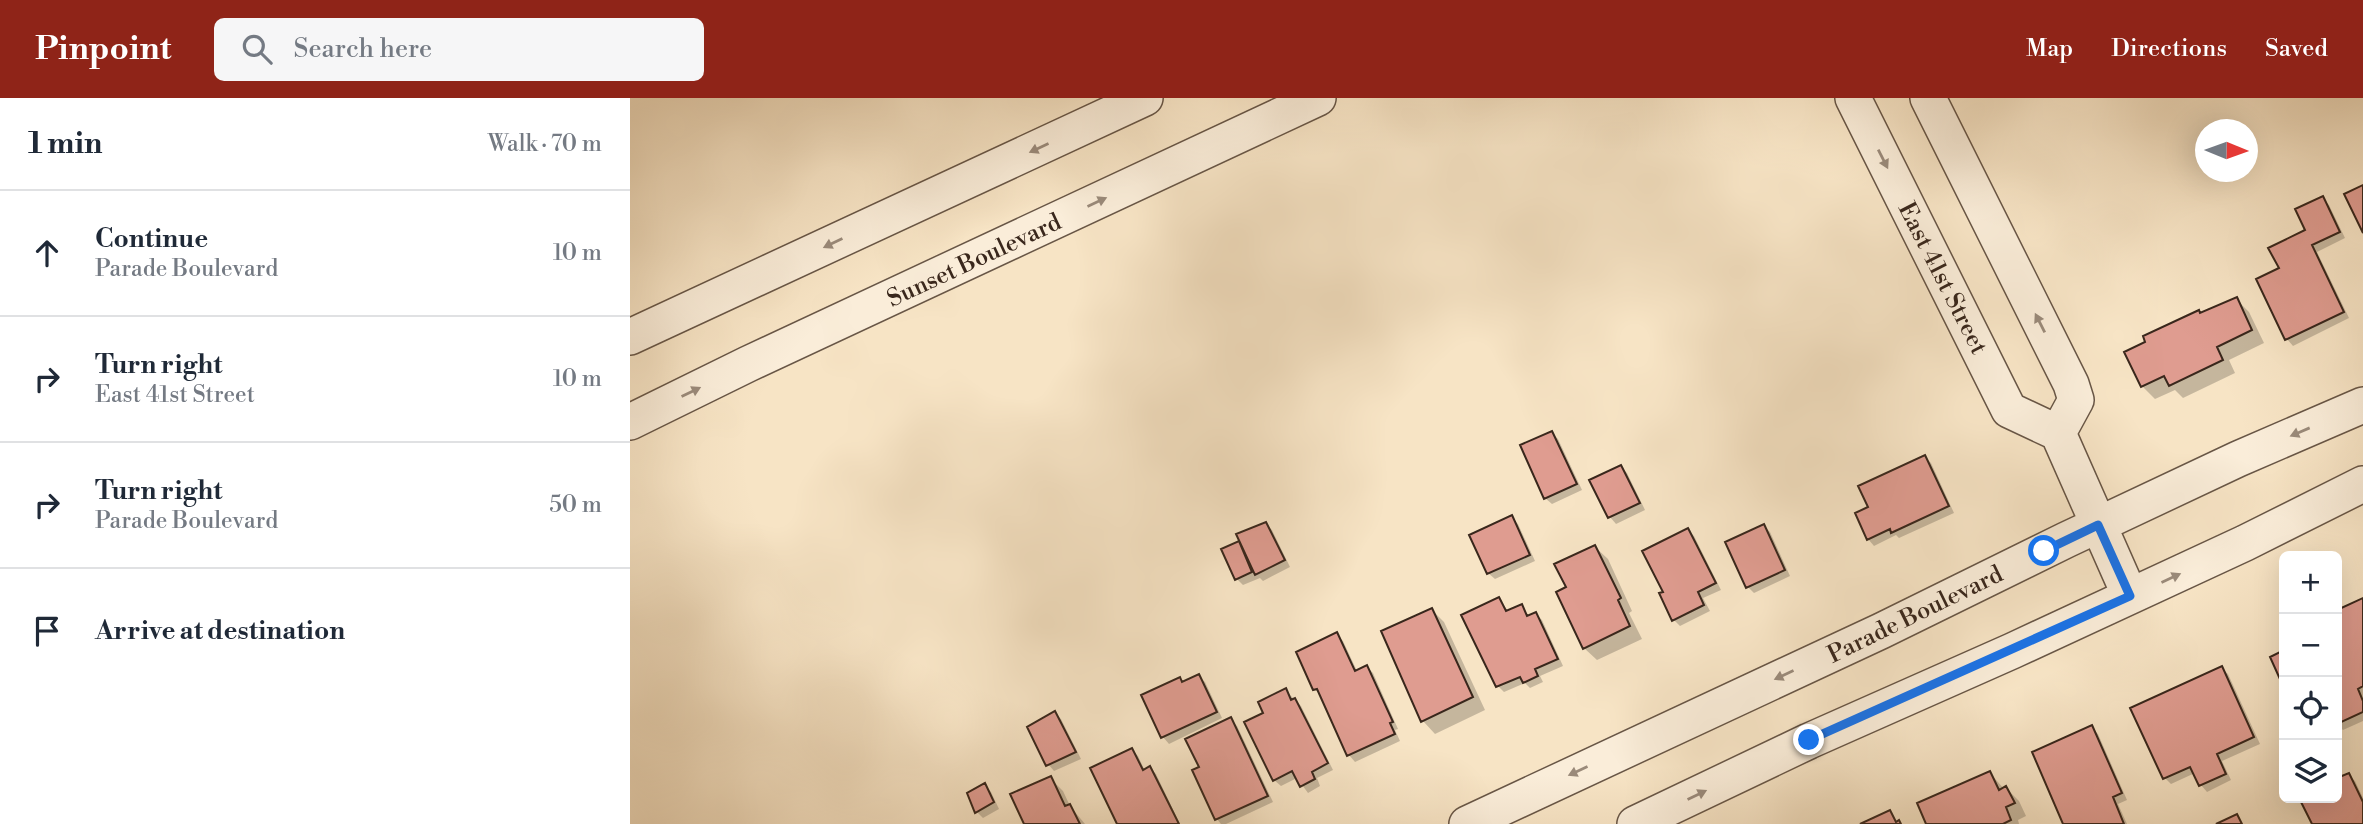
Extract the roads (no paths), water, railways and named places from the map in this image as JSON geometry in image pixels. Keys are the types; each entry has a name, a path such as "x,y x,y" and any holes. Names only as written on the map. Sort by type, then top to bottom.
{"street":[{"path":"630,337 1145,98"},
{"name":"Sunset Boulevard","path":"630,422 748,364 1318,98"},
{"name":"East 41st Street","path":"1853,98 2009,410 2058,433"},
{"path":"1928,98 2071,384 2076,400 2058,433 2130,596"},
{"name":"Parade Boulevard","path":"1467,824 1881,631 2238,459 2363,405"},
{"path":"1635,824 1809,740 2245,543 2363,484"}]}
